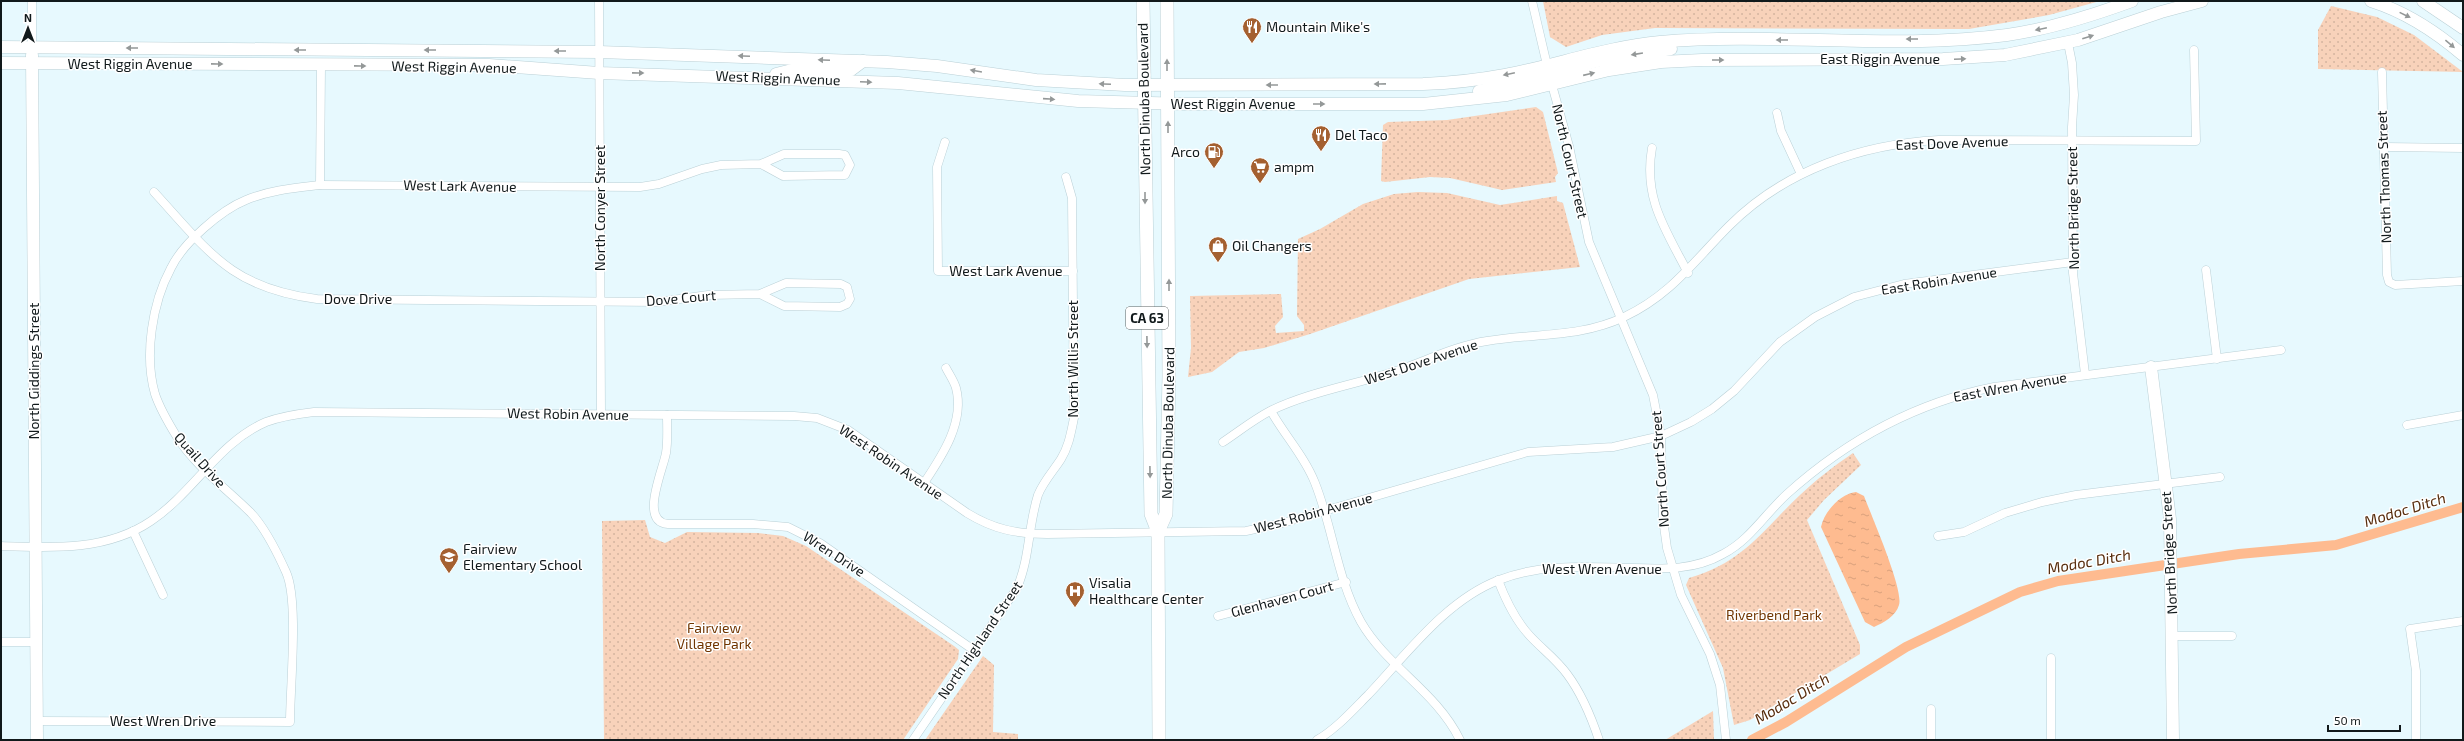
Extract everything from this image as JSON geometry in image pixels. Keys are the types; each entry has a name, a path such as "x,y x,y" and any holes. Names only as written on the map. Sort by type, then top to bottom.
{"main road":[{"name":"North Dinuba Boulevard","path":"1143,1 1151,514 1158,532 1159,740"},
{"name":"North Dinuba Boulevard","path":"1158,532 1166,514 1169,376 1168,1"},
{"name":"East Riggin Avenue","path":"1547,65 1629,46 1702,40 1943,39 1984,37 2056,25 2132,1"},
{"name":"East Riggin Avenue","path":"1552,85 1609,70 1661,62 1702,60 1969,58 2021,52 2068,43 2202,1"},
{"path":"2371,1 2401,13 2437,33 2463,55"},
{"path":"2422,1 2449,17 2463,28"},
{"path":"1552,85 1553,77 1558,72 1603,60 1674,48 1702,40"},
{"name":"West Riggin Avenue","path":"1,47 599,52 863,61 937,66 1041,81 1144,85 1433,83 1472,81 1547,65"},
{"name":"North Giddings Street","path":"32,48 37,740"},
{"path":"764,77 792,70 851,70 863,61"},
{"name":"West Riggin Avenue","path":"1,63 489,65 599,73 764,77 907,84 1037,98 1168,104 1413,104 1486,98 1552,85"},
{"path":"1413,104 1528,82 1543,77 1547,72 1547,65"},
{"name":"North Bridge Street","path":"2151,367 2165,484 2171,551 2173,740"}],"street":[{"name":"North Giddings Street","path":"32,1 32,48"},
{"name":"North Conyer Street","path":"599,1 601,414"},
{"path":"1532,1 1547,65"},
{"name":"North Bridge Street","path":"2068,43 2074,80 2072,140 2072,262 2085,374"},
{"name":"East Dove Avenue","path":"1622,318 1661,296 1688,273 1730,225 1748,209 1801,174 1862,151 1917,141 2196,140 2194,50"},
{"path":"320,185 321,65"},
{"name":"North Thomas Street","path":"2382,72 2387,275 2389,282 2395,285 2445,284 2463,281"},
{"name":"North Court Street","path":"1552,85 1569,146 1586,231 1650,383 1661,436 1663,519 1672,568 1681,596 1710,654 1720,685 1726,738"},
{"path":"1777,113 1781,132 1801,174"},
{"name":"West Lark Avenue","path":"945,142 937,167 938,271 1073,271"},
{"path":"2385,147 2463,148"},
{"path":"1652,148 1648,168 1650,189 1656,210 1688,273"},
{"path":"784,154 839,154 845,155 850,165 845,175 783,176 761,164 784,154"},
{"name":"West Lark Avenue","path":"320,185 650,186 721,165 761,164"},
{"name":"North Willis Street","path":"1031,534 1034,509 1039,493 1063,457 1070,441 1074,418 1072,198 1066,177"},
{"name":"Quail Drive","path":"290,722 292,605 287,574 270,541 252,515 178,440 156,395 150,359 154,316 171,267 196,238 219,216 245,200 275,190 320,185"},
{"name":"Dove Drive","path":"154,192 196,238 227,268 246,280 271,291 317,299 601,301"},
{"name":"East Robin Avenue","path":"1661,436 1691,422 1712,409 1734,391 1780,342 1814,317 1854,297 1904,284 2072,262"},
{"path":"2206,270 2217,359"},
{"name":"Dove Court","path":"601,301 658,302 708,295 760,294 786,283 841,284 847,286 850,292 850,299 847,304 840,307 784,306 760,294"},
{"name":"West Dove Avenue","path":"1223,442 1271,411 1300,399 1394,372 1470,344 1508,338 1574,333 1622,318"},
{"name":"East Wren Avenue","path":"1672,568 1698,565 1734,548 1756,529 1784,496 1821,464 1877,428 1913,410 1976,390 2085,374 2281,350"},
{"path":"924,483 941,457 955,422 958,404 956,387 946,368"},
{"path":"1271,411 1308,468 1324,510 1346,582 1361,621 1378,646 1439,707 1460,740"},
{"name":"West Robin Avenue","path":"1,546 86,545 102,542 132,531 151,521 172,504 235,442 248,433 266,422 289,415 314,412 794,416 817,418 848,430 984,523 1002,530 1031,534 1246,531 1264,528 1528,452 1613,447 1661,436"},
{"name":"Wren Drive","path":"667,415 666,453 653,512 656,520 662,524 773,525 788,527 804,534 975,651"},
{"path":"2407,425 2463,415"},
{"path":"1938,536 1964,532 2005,513 2042,502 2220,477"},
{"path":"132,531 163,594"},
{"name":"North Highland Street","path":"913,740 1017,588 1027,562 1031,534"},
{"name":"West Wren Avenue","path":"1317,740 1355,709 1396,664 1449,610 1483,587 1517,573 1550,568 1672,568"},
{"path":"1498,580 1508,604 1522,626 1558,662 1576,686 1588,711 1599,740"},
{"name":"Glenhaven Court","path":"1218,616 1346,582"},
{"path":"2416,740 2416,671 2410,629 2463,621"},
{"path":"2172,636 2232,636"},
{"path":"1,642 36,642"},
{"path":"2051,658 2051,740"},
{"path":"1931,709 1931,740"},
{"name":"West Wren Drive","path":"37,721 290,722"}],"green space":[{"path":"1543,1 2100,1 2049,15 1969,29 1655,28 1602,35 1566,47 1550,37"},
{"path":"2331,6 2377,17 2414,35 2463,72 2318,69 2318,30"},
{"path":"1536,107 1543,112 1558,173 1555,177 1556,182 1502,190 1450,178 1430,177 1385,182 1381,181 1383,125 1388,122 1447,120"},
{"path":"1418,192 1447,193 1500,205 1557,196 1557,201 1563,203 1580,267 1469,279 1310,334 1264,348 1239,352 1212,372 1188,377 1191,348 1190,296 1281,294 1283,317 1275,326 1276,333 1304,331 1304,325 1297,316 1298,239 1320,229 1363,204 1394,194"},
{"name":"Riverbend Park","path":"1853,453 1861,465 1824,500 1807,520 1860,645 1860,654 1750,720 1734,725 1723,668 1686,585 1689,578 1708,571 1738,554 1763,533 1806,489"},
{"name":"Fairview Village Park","path":"645,520 650,537 665,543 687,532 758,533 783,536 806,546 954,646 959,650 958,659 903,740 604,740 602,521"},
{"path":"983,656 994,665 993,732 1018,734 1018,740 925,740"},
{"path":"1713,711 1714,740 1665,740"}],"water":[{"path":"1856,492 1864,496 1892,569 1897,584 1899,597 1899,605 1895,613 1874,627 1865,622 1821,527 1825,515 1839,500 1850,493"}],"waterway":[{"name":"Modoc Ditch","path":"1752,740 1786,722 1906,647 2020,592 2058,581 2239,554 2336,545 2463,507"}],"place":[{"name":"Mountain Mike's","path":"1252,44"},
{"name":"Del Taco","path":"1321,152"},
{"name":"Arco","path":"1214,169"},
{"name":"ampm","path":"1260,184"},
{"name":"Oil Changers","path":"1218,263"},
{"name":"Fairview Elementary School","path":"449,574"},
{"name":"Visalia Healthcare Center","path":"1075,608"}]}
